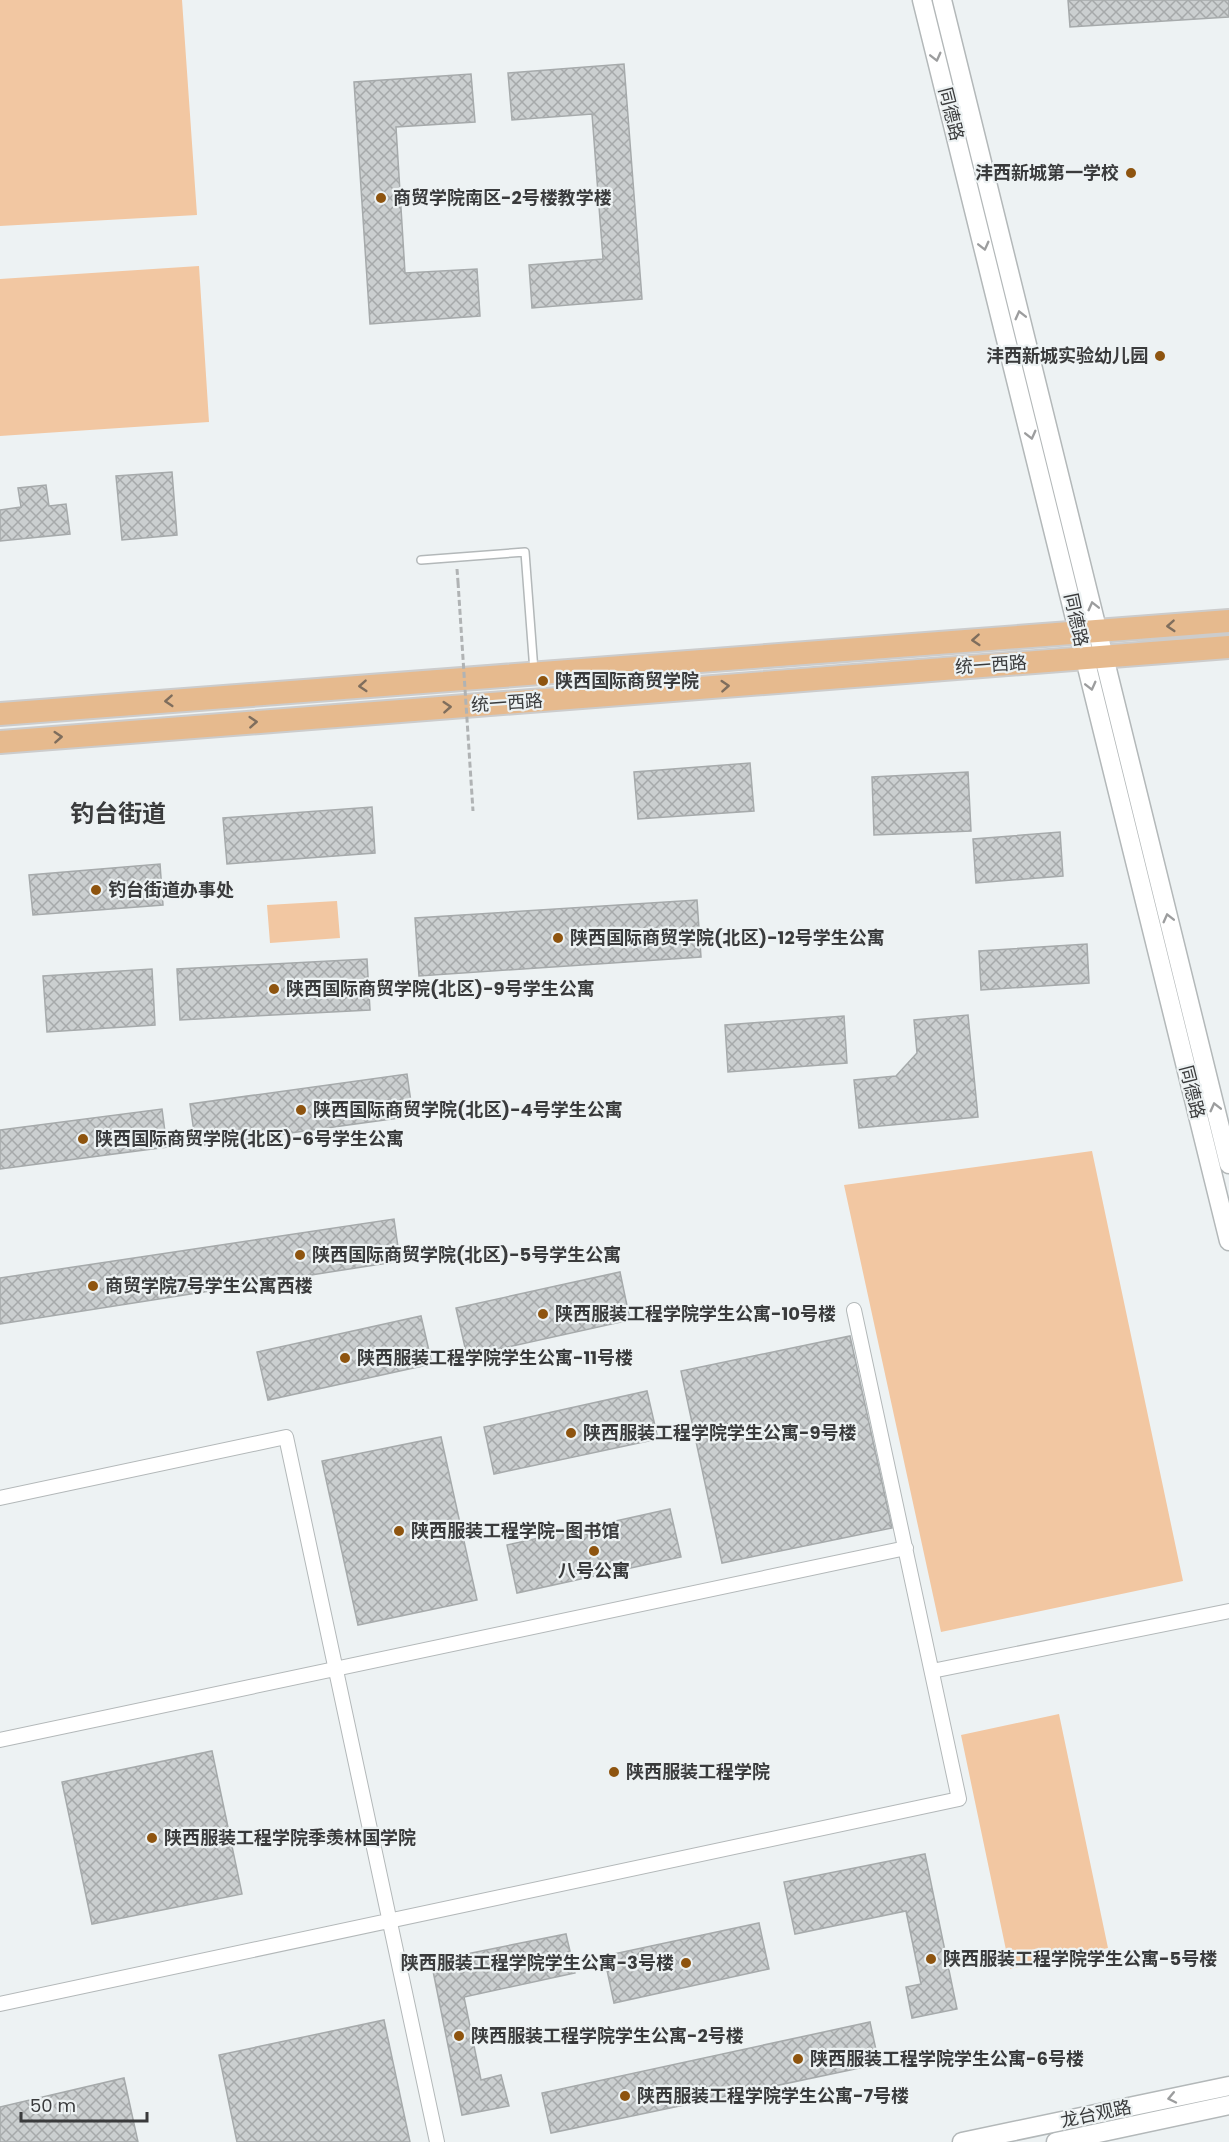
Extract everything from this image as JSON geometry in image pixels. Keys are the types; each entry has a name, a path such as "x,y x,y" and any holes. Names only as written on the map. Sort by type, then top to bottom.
{"main road":[{"name":"统一西路","path":"0,714 1229,621"},
{"name":"统一西路","path":"0,741 1229,647"}],"street":[{"name":"同德路","path":"922,0 1090,632"},
{"name":"同德路","path":"942,0 1229,1241"},
{"name":"同德路","path":"1093,657 1229,1164"},
{"path":"0,2004 959,1799 854,1310"},
{"path":"0,1498 286,1437 437,2142"},
{"path":"0,1740 906,1548"},
{"path":"932,1671 1229,1611"},
{"name":"龙台观路","path":"962,2142 1229,2086"},
{"name":"龙台观路","path":"1056,2142 1229,2105"}],"lane":[{"path":"421,560 525,552 534,673"}],"path":[{"path":"458,582 473,811"}],"shaded area":[{"path":"0,0 182,0 197,215 0,226"},
{"path":"199,266 209,422 0,436 0,279"},
{"path":"337,901 340,938 270,943 267,905"},
{"path":"1092,1151 1183,1581 941,1632 844,1185"},
{"path":"1059,1714 1108,1948 1010,1969 961,1735"}],"building":[{"path":"1068,0 1229,0 1229,17 1070,27"},
{"path":"624,64 642,299 532,308 529,265 603,259 592,114 512,120 508,73"},
{"name":"商贸学院南区-2号楼教学楼","path":"471,74 475,122 396,127 405,273 477,269 480,316 370,324 354,82"},
{"path":"172,472 177,535 122,540 116,476"},
{"path":"46,485 49,506 66,504 70,534 0,541 0,510 21,507 18,488"},
{"path":"750,763 754,811 638,819 634,772"},
{"path":"968,772 971,831 874,835 872,777"},
{"path":"372,807 375,853 227,864 223,818"},
{"path":"1060,832 1063,876 976,883 973,839"},
{"name":"钓台街道办事处","path":"160,864 163,905 33,915 29,875"},
{"name":"陕西国际商贸学院(北区)-12号学生公寓","path":"697,900 701,957 419,976 415,918"},
{"path":"1087,944 1089,983 981,990 979,951"},
{"name":"陕西国际商贸学院(北区)-9号学生公寓","path":"367,959 370,1010 180,1020 177,969"},
{"path":"152,969 155,1025 47,1032 43,976"},
{"path":"968,1015 978,1117 859,1128 854,1080 896,1076 917,1053 914,1020"},
{"path":"844,1016 847,1063 728,1072 725,1025"},
{"name":"陕西国际商贸学院(北区)-4号学生公寓","path":"407,1074 413,1116 196,1146 190,1104"},
{"name":"陕西国际商贸学院(北区)-6号学生公寓","path":"162,1109 167,1147 0,1169 0,1130"},
{"path":"394,1219 400,1261 0,1324 0,1278"},
{"name":"陕西服装工程学院学生公寓-10号楼","path":"620,1272 630,1320 467,1356 456,1308"},
{"name":"陕西服装工程学院学生公寓-11号楼","path":"421,1316 432,1364 268,1400 257,1352"},
{"path":"850,1336 892,1528 722,1563 681,1371"},
{"name":"陕西服装工程学院学生公寓-9号楼","path":"647,1391 658,1439 494,1474 484,1427"},
{"name":"陕西服装工程学院-图书馆","path":"441,1437 477,1600 358,1625 322,1461"},
{"name":"八号公寓","path":"670,1509 681,1557 517,1593 507,1545"},
{"name":"陕西服装工程学院季羡林国学院","path":"212,1751 242,1894 92,1924 62,1782"},
{"name":"陕西服装工程学院学生公寓-5号楼","path":"925,1854 957,2009 912,2018 906,1987 921,1984 906,1911 795,1934 784,1882"},
{"name":"陕西服装工程学院学生公寓-3号楼","path":"759,1923 769,1969 614,2003 604,1956"},
{"name":"陕西服装工程学院学生公寓-2号楼","path":"566,1934 575,1973 464,1997 481,2080 501,2075 509,2106 462,2115 431,1961"},
{"path":"384,2020 410,2142 237,2142 219,2055"},
{"path":"870,2022 879,2064 551,2133 542,2093"},
{"path":"124,2078 138,2142 0,2142 0,2107"}],"place":[{"name":"沣西新城第一学校","path":"1131,173"},
{"name":"商贸学院南区-2号楼教学楼","path":"381,198"},
{"name":"沣西新城实验幼儿园","path":"1160,356"},
{"name":"陕西国际商贸学院","path":"543,681"},
{"name":"钓台街道办事处","path":"96,890"},
{"name":"陕西国际商贸学院(北区)-12号学生公寓","path":"558,938"},
{"name":"陕西国际商贸学院(北区)-9号学生公寓","path":"274,989"},
{"name":"陕西国际商贸学院(北区)-4号学生公寓","path":"301,1110"},
{"name":"陕西国际商贸学院(北区)-6号学生公寓","path":"83,1139"},
{"name":"陕西国际商贸学院(北区)-5号学生公寓","path":"300,1255"},
{"name":"商贸学院7号学生公寓西楼","path":"93,1286"},
{"name":"陕西服装工程学院学生公寓-10号楼","path":"543,1314"},
{"name":"陕西服装工程学院学生公寓-11号楼","path":"345,1358"},
{"name":"陕西服装工程学院学生公寓-9号楼","path":"571,1433"},
{"name":"陕西服装工程学院-图书馆","path":"399,1531"},
{"name":"八号公寓","path":"594,1551"},
{"name":"陕西服装工程学院","path":"614,1772"},
{"name":"陕西服装工程学院季羡林国学院","path":"152,1838"},
{"name":"陕西服装工程学院学生公寓-5号楼","path":"931,1959"},
{"name":"陕西服装工程学院学生公寓-3号楼","path":"686,1963"},
{"name":"陕西服装工程学院学生公寓-2号楼","path":"459,2036"},
{"name":"陕西服装工程学院学生公寓-6号楼","path":"798,2059"},
{"name":"陕西服装工程学院学生公寓-7号楼","path":"625,2096"}],"district":[{"name":"钓台街道","path":"118,814"}]}
